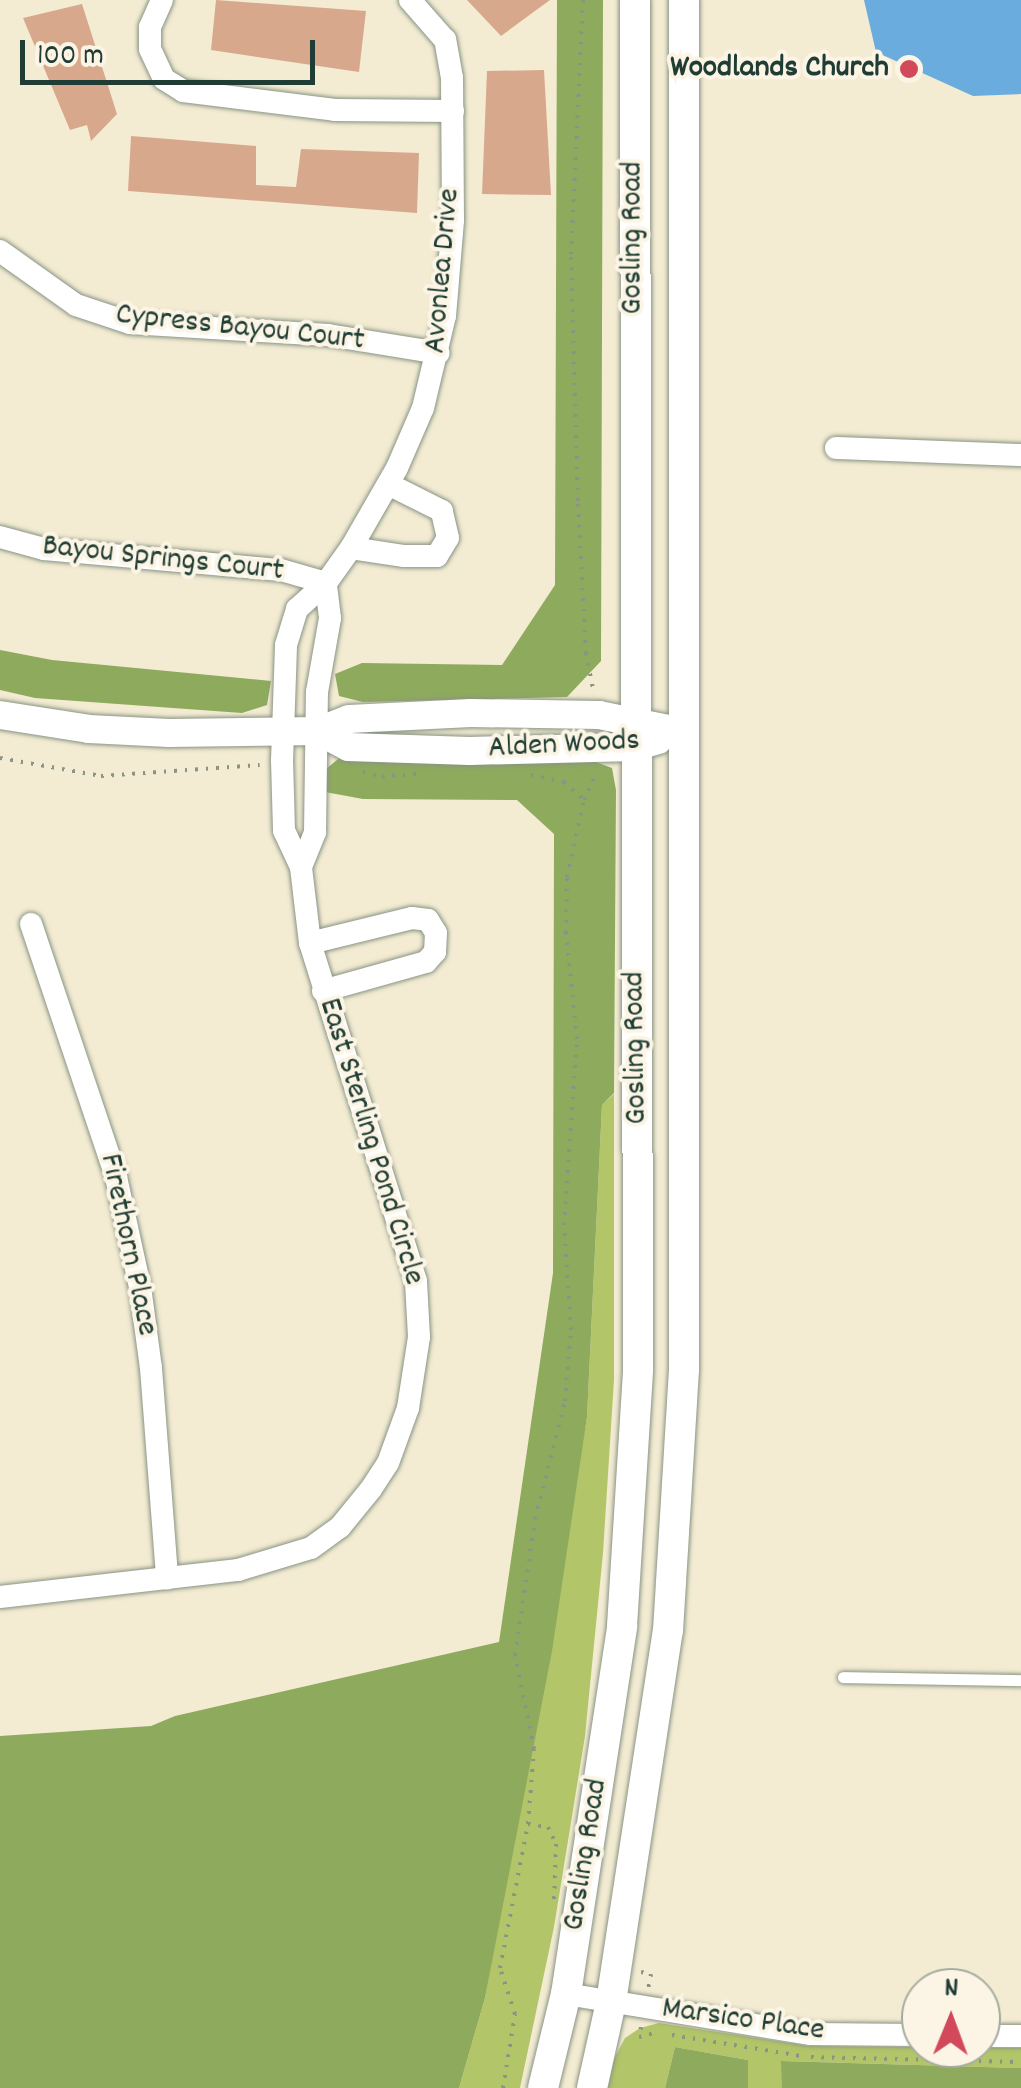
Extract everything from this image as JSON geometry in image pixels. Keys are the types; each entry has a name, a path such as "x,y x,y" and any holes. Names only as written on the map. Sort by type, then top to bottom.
{"main road":[{"name":"Gosling Road","path":"543,2088 566,1994 622,1626 638,1369 635,0"},
{"name":"Gosling Road","path":"592,2088 611,2002 668,1631 684,1370 684,0"}],"street":[{"path":"162,0 150,27 150,49 164,79 182,91 336,110 453,111"},
{"name":"Avonlea Drive","path":"283,732 286,645 297,608 326,582 351,548 388,484 418,421 439,353 451,253 453,111 445,40 410,0"},
{"name":"Cypress Bayou Court","path":"0,251 76,305 130,323 328,336 439,353"},
{"path":"836,448 1021,455"},
{"path":"351,548 438,556 448,538 442,511 388,484"},
{"name":"Bayou Springs Court","path":"0,537 44,549 281,570 326,582"},
{"path":"318,732 321,655 330,618 326,582"},
{"name":"Alden Woods","path":"0,716 89,729 318,732 349,719 472,713 599,715 634,734"},
{"name":"East Sterling Pond Circle","path":"0,1597 238,1570 311,1548 340,1527 372,1489 394,1448 408,1408 419,1337 414,1270 310,943 300,867 284,832 283,732"},
{"name":"Alden Woods","path":"318,732 348,747 598,750 634,734 683,732"},
{"name":"East Sterling Pond Circle","path":"300,867 315,832 318,732"},
{"path":"310,943 412,918 428,920 436,934 436,952 426,962 323,991"},
{"name":"Firethorn Place","path":"30,924 116,1176 140,1287 152,1368 166,1578"},
{"name":"Marsico Place","path":"566,1994 811,2034 901,2035"}],"lane":[{"path":"843,1676 1021,1680"}],"path":[{"path":"582,0 571,257 586,652 599,715"},
{"path":"502,2088 516,2014 500,1968 528,1824 534,1748 514,1656 534,1519 565,1401 572,1330 564,1225 578,1039 566,933 567,877 584,800 598,768 598,750"}],"green space":[{"path":"557,0 603,0 601,661 567,697 363,702 339,696 335,674 362,663 502,665 555,585"},
{"path":"0,650 52,660 271,681 267,705 242,713 35,698 0,690"},
{"path":"343,755 593,761 612,768 616,790 614,1093 602,1105 587,1417 552,1651 485,1998 459,2088 0,2088 0,1736 151,1726 175,1716 499,1642 553,1273 554,834 517,800 363,799 325,792 326,769"},
{"path":"614,1094 614,1380 603,1553 585,1736 554,1927 520,2088 459,2088 485,1998 587,1417 602,1105"},
{"path":"659,2023 809,2046 901,2047 901,2064 782,2061 782,2088 748,2088 748,2060 675,2047 665,2088 608,2088 614,2059 625,2038 640,2028"},
{"path":"675,2047 748,2060 748,2088 665,2088"},
{"path":"1001,2048 1021,2048 1021,2068 1001,2067"},
{"path":"781,2061 901,2064 901,2068 1021,2068 1021,2088 782,2088"}],"water":[{"path":"864,0 1021,0 1021,94 973,96 876,52"}],"building":[{"path":"216,0 366,11 359,72 211,50"},
{"path":"467,0 550,0 501,36"},
{"path":"82,4 117,114 91,141 87,125 70,130 23,18"},
{"path":"544,70 551,195 482,194 487,71"},
{"path":"131,136 256,146 256,185 296,187 301,149 419,153 417,213 128,191"}],"place":[{"name":"Woodlands Church","path":"909,69"}]}
